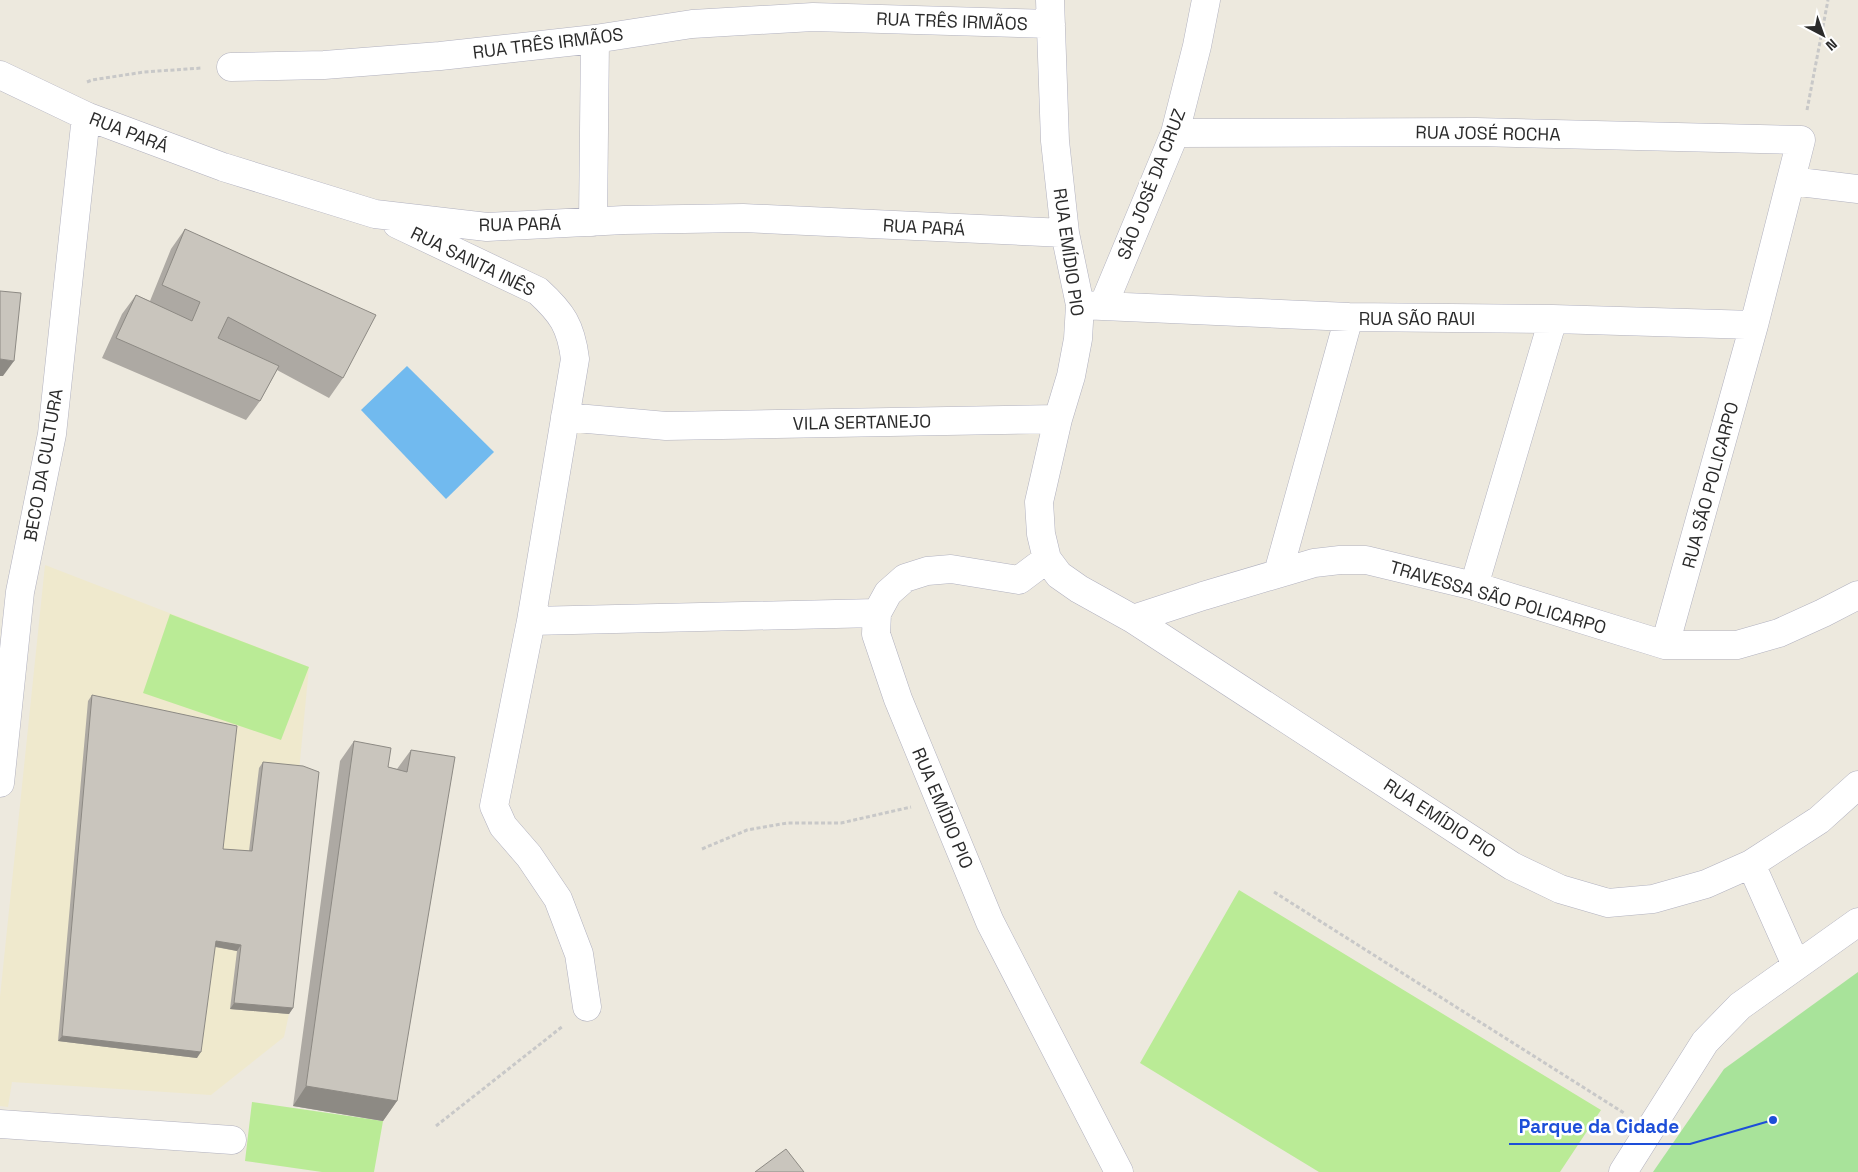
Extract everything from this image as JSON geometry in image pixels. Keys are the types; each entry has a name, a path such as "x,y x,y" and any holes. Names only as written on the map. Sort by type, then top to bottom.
{"street":[{"name":"SÃO JOSÉ DA CRUZ","path":"1091,306 1175,132 1197,46 1206,0"},
{"name":"RUA TRÊS IRMÃOS","path":"231,67 324,65 430,57 595,39 692,24 813,17 1050,12"},
{"name":"RUA EMÍDIO PIO","path":"1050,12 1055,141 1065,233 1091,306 1078,339 1039,502 1041,534 1047,559 1059,574 1079,589 1134,618 1512,866 1560,889 1608,903 1654,899 1706,884 1751,864 1819,820 1858,785"},
{"path":"593,222 595,39"},
{"name":"RUA PARÁ","path":"0,75 86,116 223,167 375,214 487,227 743,218 1065,233"},
{"name":"BECO DA CULTURA","path":"0,783 20,592 52,434 86,116"},
{"name":"RUA JOSÉ ROCHA","path":"1175,132 1476,132 1801,140"},
{"name":"RUA SÃO POLICARPO","path":"1665,645 1754,325 1801,140"},
{"path":"1791,180 1858,188"},
{"name":"RUA SANTA INÊS","path":"375,214 538,291 557,308 573,339 575,359 531,621 494,806 503,826 529,856 558,900 579,954 587,1007"},
{"name":"RUA SÃO RAUI","path":"1091,306 1350,317 1553,319 1754,325"},
{"path":"1278,573 1350,317"},
{"path":"1474,586 1553,319"},
{"name":"VILA SERTANEJO","path":"565,417 666,426 1058,419"},
{"path":"531,621 876,613 888,593 905,578 920,573 951,569 1019,580 1047,559"},
{"name":"TRAVESSA SÃO POLICARPO","path":"1134,618 1314,562 1366,560 1474,586 1665,645 1737,645 1779,633 1858,595"},
{"name":"RUA EMÍDIO PIO","path":"876,613 876,634 898,699 990,922 1119,1172"},
{"path":"1751,864 1796,965"},
{"path":"1623,1172 1705,1042 1740,1006 1858,922"},
{"path":"0,1124 232,1140"}],"path":[{"path":"1801,140 1828,0"},
{"path":"50,99 92,80 144,72 231,67"},
{"path":"702,849 747,830 787,823 841,823 940,800"},
{"path":"1274,892 1650,1129"},
{"path":"436,1126 587,1007"}],"shaded area":[{"path":"45,565 309,667 299,771 289,1014 284,1037 211,1095 12,1082 8,1107 0,1106 0,997"}],"green space":[{"path":"170,614 309,667 281,740 143,693"},
{"path":"1239,890 1601,1110 1560,1172 1319,1172 1140,1063"},
{"path":"1858,972 1858,1172 1653,1172 1724,1069"},
{"path":"252,1102 383,1121 374,1172 322,1172 245,1161"}],"water":[{"path":"407,366 494,452 446,499 361,410"}],"building":[{"path":"185,229 376,315 343,378 228,317 218,338 279,366 260,401 116,338 136,295 192,321 200,302 162,285"},
{"path":"0,291 21,293 14,361 0,359"},
{"path":"92,695 237,726 223,849 252,851 263,762 303,766 319,772 293,1008 234,1003 241,945 216,941 201,1052 62,1036"},
{"path":"354,741 391,748 388,767 407,772 411,750 455,757 397,1101 306,1086"},
{"path":"786,1149 804,1172 755,1172"}],"place":[{"name":"Parque da Cidade","path":"1773,1120"}]}
